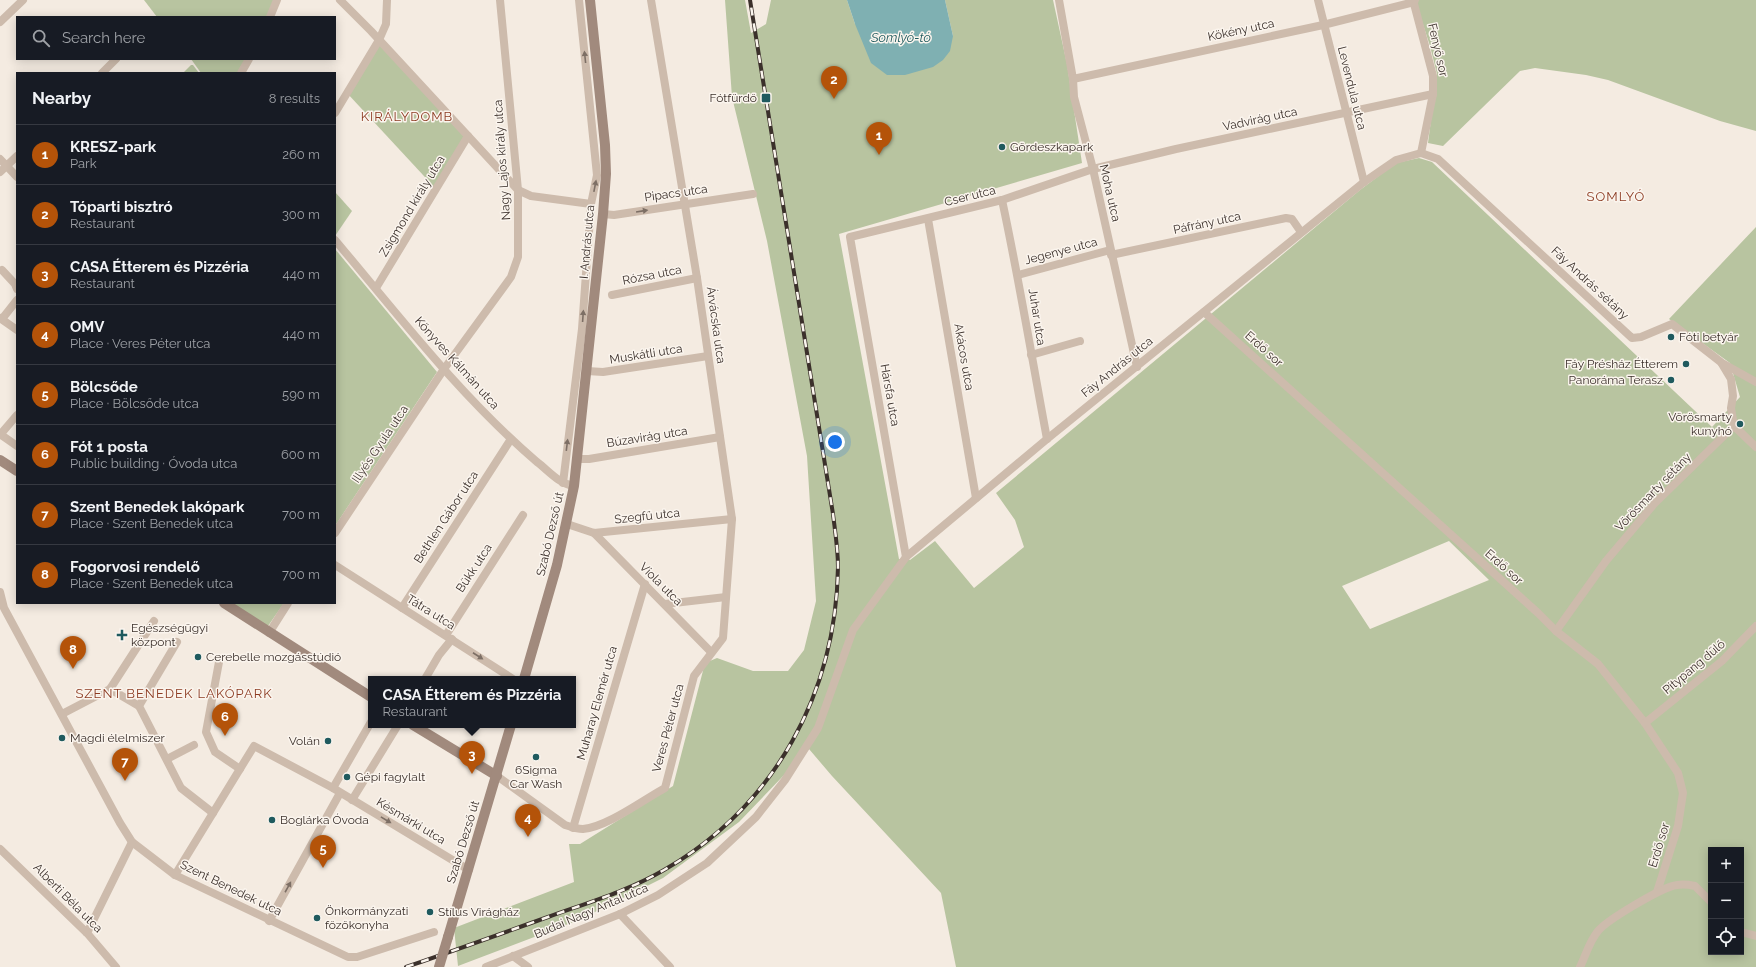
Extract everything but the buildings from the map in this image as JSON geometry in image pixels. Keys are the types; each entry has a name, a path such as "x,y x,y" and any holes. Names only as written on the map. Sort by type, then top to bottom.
{"main road":[{"name":"I. András utca","path":"574,486 606,174 605,145 590,0"},
{"path":"0,460 16,470"},
{"name":"Szabó Dezső út","path":"525,676 557,565 574,486"},
{"path":"226,604 368,695"},
{"path":"418,728 497,776"},
{"name":"Szabó Dezső út","path":"439,967 510,728"}],"street":[{"path":"0,22 23,0"},
{"path":"270,16 277,0"},
{"path":"340,0 518,190 531,196 591,204"},
{"path":"336,111 379,40 386,24 387,0"},
{"name":"Nagy Lajos király utca","path":"444,369 511,276 518,257 518,190 500,0"},
{"name":"I. András utca","path":"563,483 582,329 591,204 597,175 579,0"},
{"name":"Árvácska utca","path":"651,0 697,278 732,519 722,638 711,652"},
{"name":"Moha utca","path":"1059,0 1073,79 1074,97 1093,169 1137,368"},
{"name":"Levendula utca","path":"1318,0 1345,113 1364,182"},
{"name":"Kökény utca","path":"1073,79 1323,25 1414,1"},
{"name":"Fenyő sor","path":"1414,1 1434,76 1433,94 1421,153"},
{"path":"103,72 115,60"},
{"path":"242,72 248,60"},
{"name":"Vadvirág utca","path":"1093,169 1176,149 1433,94"},
{"name":"Zsigmond király utca","path":"376,288 468,136"},
{"name":"Fáy András utca","path":"854,630 906,557 976,498 1364,182 1396,160 1421,153"},
{"name":"Fáy András sétány","path":"1421,153 1438,159 1629,336 1632,338 1641,336 1672,324 1722,363 1756,382"},
{"path":"0,172 16,157"},
{"path":"0,159 16,175"},
{"name":"Cser utca","path":"850,237 1002,200 1093,169"},
{"name":"Pipacs utca","path":"603,214 614,215 753,194"},
{"name":"Juhar utca","path":"1002,200 1018,275 1047,439"},
{"name":"Páfrány utca","path":"1111,252 1286,218 1292,219 1301,232"},
{"name":"Akácos utca","path":"928,219 976,498"},
{"name":"Hársfa utca","path":"850,237 906,557"},
{"name":"Könyves Kálmán utca","path":"336,241 444,369 475,403 510,439 563,483 574,486"},
{"name":"Jegenye utca","path":"1018,275 1111,252"},
{"path":"2,270 16,286"},
{"name":"Rózsa utca","path":"612,295 697,278"},
{"path":"16,301 1,319 16,329"},
{"name":"Erdő sor","path":"1204,312 1538,613 1556,631 1598,664 1645,723 1678,773 1682,793 1678,826 1657,892"},
{"path":"1031,355 1080,341"},
{"name":"Muskátli utca","path":"587,371 603,372 708,356"},
{"path":"1722,363 1731,379 1733,396 1731,408 1734,426 1756,447"},
{"name":"Illyés Gyula utca","path":"336,531 444,369"},
{"path":"16,416 0,435 16,445"},
{"name":"Vörösmarty sétány","path":"1556,631 1606,561 1654,504 1734,426"},
{"name":"Búzavirág utca","path":"577,459 589,459 720,437"},
{"name":"Bethlen Gábor utca","path":"402,608 510,439"},
{"name":"Bükk utca","path":"427,676 523,515"},
{"name":"Szegfű utca","path":"567,524 594,534 732,519"},
{"name":"Viola utca","path":"594,534 711,652"},
{"name":"Tátra utca","path":"336,566 508,676"},
{"name":"Muharay Elemér utca","path":"573,828 645,584"},
{"name":"Szent Benedek utca","path":"0,592 2,608 62,714 120,823 132,842 175,875 269,921 348,957 357,957 434,932"},
{"path":"665,604 726,597"},
{"path":"269,633 287,604"},
{"path":"62,714 110,689 154,621"},
{"name":"Pitypang dűlő","path":"1645,723 1722,661 1756,626"},
{"name":"Budai Nagy Antal utca","path":"486,967 620,914 658,895 707,863 756,816 784,780 818,728 854,630"},
{"path":"139,706 177,642"},
{"name":"Veres Péter utca","path":"573,828 584,829 603,824 665,788 694,676 711,652"},
{"path":"175,875 240,769 215,752 206,732 219,662"},
{"path":"110,689 139,706 181,788 213,813"},
{"path":"333,788 368,727"},
{"path":"352,800 396,728"},
{"path":"166,759 194,745"},
{"name":"Késmárki utca","path":"240,769 254,746 333,788 469,870"},
{"path":"497,776 565,825 573,828"},
{"path":"269,921 340,793"},
{"path":"87,933 132,842"},
{"name":"Alberti Béla utca","path":"0,849 87,933 116,967"},
{"path":"1580,967 1585,952 1598,931 1606,924 1657,892 1677,885 1695,886 1708,899"},
{"path":"620,914 670,967"},
{"path":"1744,933 1756,936"},
{"path":"514,956 528,967"}],"green space":[{"path":"144,0 277,0 270,16 156,16"},
{"path":"725,0 745,0 751,33 766,24 771,0 847,0 855,24 953,36 945,0 1053,0 1067,64 1082,163 839,234 899,559 910,560 935,541 974,588 1024,547 1015,520 996,493 1360,190 1396,163 1419,158 1432,162 1712,427 1740,397 1730,363 1669,319 1756,227 1756,967 956,967 941,893 832,776 809,749 739,822 663,878 579,920 458,966 454,928 574,882 569,844 580,844 673,786 705,663 717,658 753,671 788,671 804,650 816,601 807,456 767,241 732,97","holes":["1449,541 1489,580 1370,629 1342,586"]},
{"path":"1415,0 1756,0 1756,131 1720,121 1608,80 1586,75 1535,68 1520,71 1443,146 1428,143 1437,74 1430,46"},
{"path":"379,40 468,136 436,189 347,93"},
{"path":"192,60 248,60 242,72 200,72"},
{"path":"191,65 193,65 198,72 184,72"},
{"path":"336,193 352,211 336,235"},
{"path":"336,250 437,372 336,524"},
{"path":"232,604 283,604 268,626"}],"water":[{"name":"Somlyó-tó","path":"847,0 945,0 953,36 950,51 943,60 933,67 905,75 887,75 871,63"}],"railway":[{"path":"406,967 607,896 664,870 703,844 738,813 767,779 792,742 811,701 826,658 835,614 838,567 837,547 833,514 750,0"}],"place":[{"name":"Fótfürdő","path":"766,98"},
{"name":"Tóparti bisztró","path":"834,99"},
{"name":"Gördeszkapark","path":"1002,147"},
{"name":"KRESZ-park","path":"879,155"},
{"name":"Fóti betyár","path":"1671,337"},
{"name":"Fáy Présház Étterem","path":"1686,364"},
{"name":"Panoráma Terasz","path":"1671,380"},
{"name":"Vörösmarty kunyhó","path":"1740,424"},
{"name":"Egészségügyi központ","path":"122,635"},
{"name":"Cerebelle mozgásstúdió","path":"198,657"},
{"name":"Fogorvosi rendelő","path":"73,669"},
{"name":"Fót 1 posta","path":"225,736"},
{"name":"Magdi élelmiszer","path":"62,738"},
{"name":"Volán","path":"328,741"},
{"name":"6Sigma Car Wash","path":"536,757"},
{"name":"CASA Étterem és Pizzéria","path":"472,774"},
{"name":"Gépi fagylalt","path":"347,777"},
{"name":"Szent Benedek lakópark","path":"125,781"},
{"name":"Boglárka Óvoda","path":"272,820"},
{"name":"OMV","path":"528,837"},
{"name":"Bölcsőde","path":"323,868"},
{"name":"Stílus Virágház","path":"430,912"},
{"name":"Önkormányzati főzőkonyha","path":"317,918"}],"district":[{"name":"KIRÁLYDOMB","path":"407,116"},
{"name":"SOMLYÓ","path":"1616,196"},
{"name":"SZENT BENEDEK LAKÓPARK","path":"174,693"}]}
